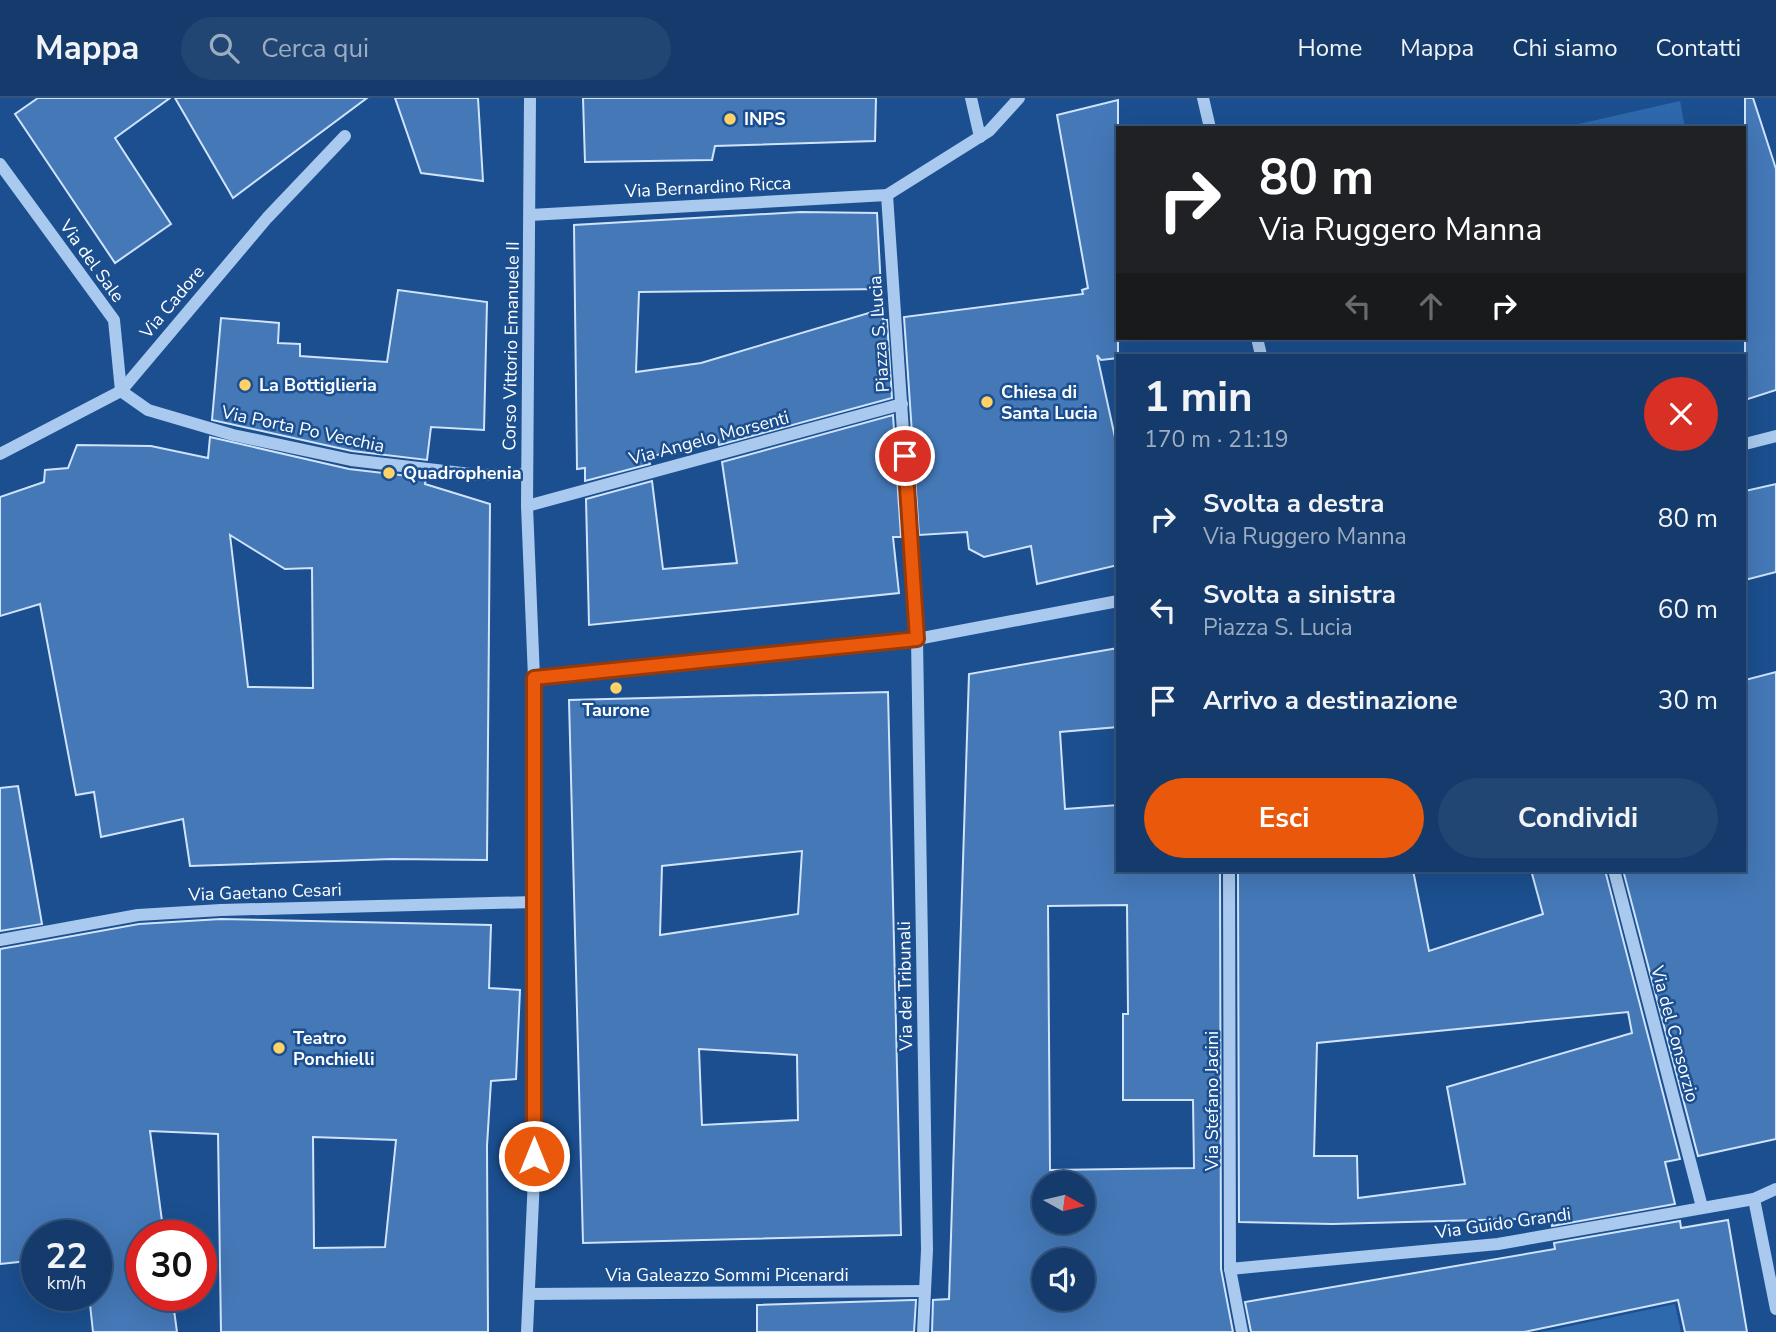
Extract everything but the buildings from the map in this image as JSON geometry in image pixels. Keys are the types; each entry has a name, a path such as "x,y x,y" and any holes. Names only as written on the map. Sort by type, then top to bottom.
{"street":[{"name":"Corso Vittorio Emanuele II","path":"527,1332 534,1156 534,678 527,506 530,98"},
{"path":"971,98 980,137"},
{"path":"887,195 980,137 1019,98"},
{"path":"1203,98 1210,126"},
{"name":"Via Cadore","path":"0,454 121,391 267,218 345,136"},
{"name":"Via del Sale","path":"0,164 114,320 121,391"},
{"name":"Via Bernardino Ricca","path":"530,215 887,195"},
{"name":"Piazza S. Lucia","path":"887,195 917,639"},
{"name":"Via Porta Po Vecchia","path":"121,391 148,410 233,435 351,460 479,475 527,474"},
{"name":"Via Angelo Morsenti","path":"527,506 902,404"},
{"path":"1746,444 1776,436"},
{"path":"534,678 917,639 1116,601"},
{"name":"Via dei Tribunali","path":"917,639 927,1236 923,1332"},
{"name":"Via Stefano Jacini","path":"1229,872 1230,1269 1242,1332"},
{"name":"Via del Consorzio","path":"1615,872 1703,1207"},
{"name":"Via Gaetano Cesari","path":"0,940 138,915 221,910 534,902"},
{"name":"Via Guido Grandi","path":"1230,1269 1498,1244 1754,1199 1776,1189"},
{"path":"1754,1199 1776,1309"},
{"name":"Via Galeazzo Sommi Picenardi","path":"529,1294 925,1290"}],"shaded area":[{"path":"1680,101 1685,126 1570,126"},
{"path":"1675,1304 1681,1332 1541,1332"}],"place":[{"name":"INPS","path":"730,119"},
{"name":"La Bottiglieria","path":"245,385"},
{"name":"Chiesa di Santa Lucia","path":"987,402"},
{"name":"Quadrophenia","path":"389,473"},
{"name":"Taurone","path":"616,688"},
{"name":"Teatro Ponchielli","path":"279,1048"}],"route":[{"path":"534,1156 534,678 917,639 905,456"}]}
